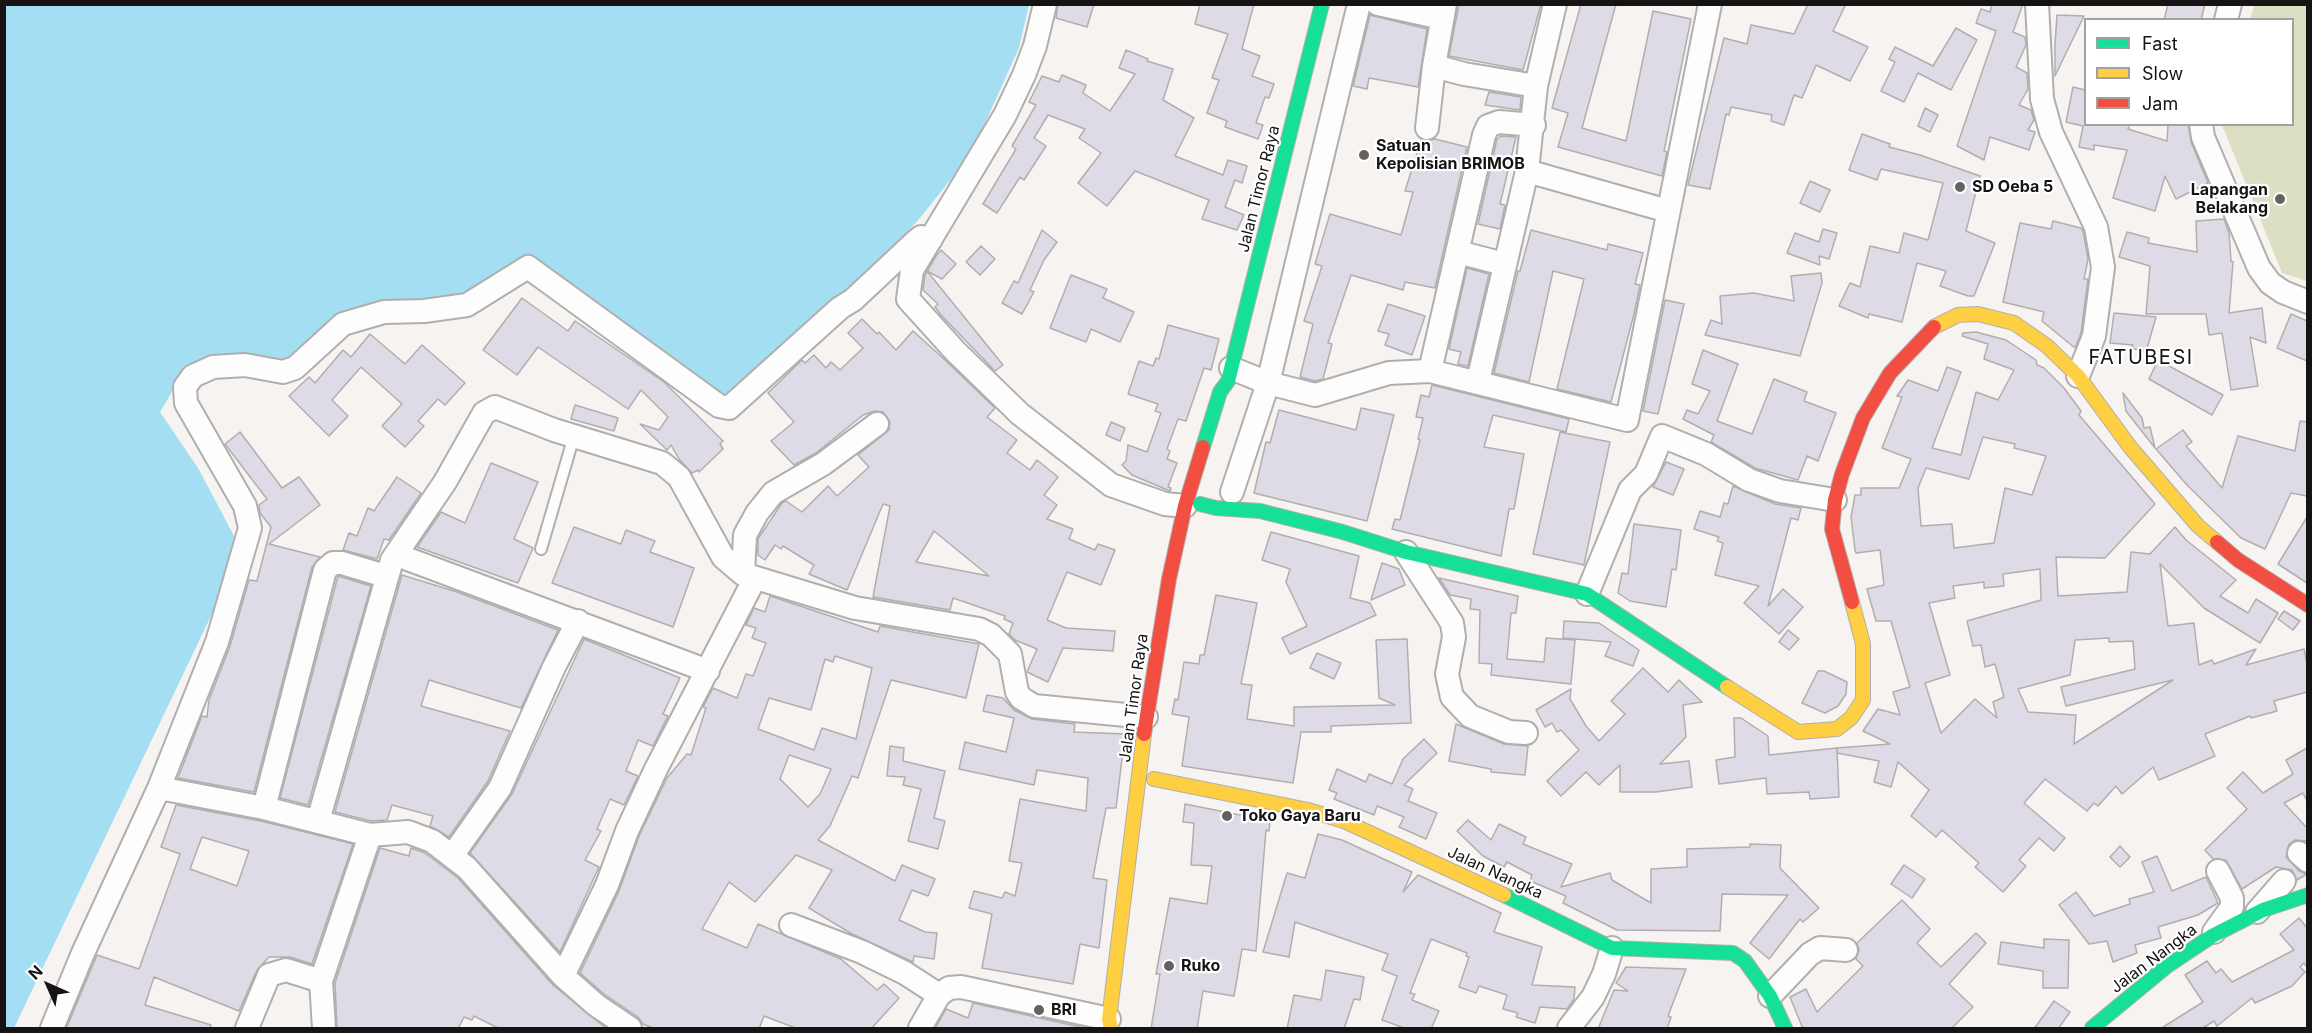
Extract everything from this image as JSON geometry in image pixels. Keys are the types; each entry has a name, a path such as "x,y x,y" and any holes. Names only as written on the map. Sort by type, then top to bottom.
{"main road":[{"name":"Jalan Timor Raya","path":"1116,1024 1146,717 1168,579 1231,396 1229,375 1322,4"},
{"path":"1194,508 1260,511 1343,532 1406,552 1587,594 1797,732 1811,734 1837,729 1851,718 1863,700 1865,683 1863,644 1846,579 1834,547 1832,529 1835,500 1863,418 1890,373 1940,322 1958,315 1978,314 2014,323 2047,346 2078,376 2130,447 2198,526 2238,560 2307,604"},
{"name":"Jalan Nangka","path":"1154,780 1308,810 1344,821 1526,905 1612,948 1733,953 1745,961 1770,996 1785,1029"},
{"name":"Jalan Nangka","path":"2092,1029 2167,966 2212,936 2256,914 2307,895"}],"street":[{"path":"1045,4 1035,46 1005,115 912,270 908,288 909,299 915,308 1020,414 1111,485 1165,504 1194,508"},
{"path":"1232,492 1268,383 1359,4"},
{"path":"1378,4 1444,11 1434,66 1427,128"},
{"path":"1478,381 1527,171 1534,125 1536,86 1555,4"},
{"path":"1229,375 1315,395 1389,373 1430,371 1478,381 1627,420 1710,4"},
{"path":"2037,4 2042,99 2051,132 2096,227 2103,267 2094,336 2078,376"},
{"path":"1434,66 1464,74 1536,86"},
{"path":"1430,371 1488,126 1499,122 1534,125"},
{"path":"2201,126 2203,137 2259,268 2270,283 2283,292 2307,302"},
{"path":"1527,171 1668,211"},
{"path":"52,1029 83,953 159,788 217,642 250,528 245,506 186,403 185,387 193,376 213,367 245,365 283,372 311,355 343,324 384,312 424,311 467,305 528,267 719,406 729,408 840,308 853,300 921,237 931,240"},
{"path":"1458,252 1504,264"},
{"path":"318,821 386,576 487,411 500,409 574,436 662,463 679,477 723,557 749,576 855,608 979,629 991,635 1010,654 1017,692 1021,698 1034,706 1146,717"},
{"path":"563,976 607,885 627,831 656,769 708,671 749,576 745,535 757,513 773,494 824,464 877,424"},
{"path":"1587,594 1630,490 1646,474 1662,436 1706,454 1749,480 1780,491 1835,500"},
{"path":"1406,552 1452,623 1454,637 1447,674 1452,697 1470,716 1509,732 1526,733"},
{"path":"397,555 708,671"},
{"path":"264,808 325,570 333,563 342,563 386,576"},
{"path":"452,856 500,788 554,667 578,621"},
{"path":"159,788 381,834 414,833 432,841 452,856 563,976 596,1005 630,1029"},
{"path":"324,1029 321,981 381,834"},
{"path":"2212,936 2232,907 2232,898 2218,871"},
{"path":"2256,914 2261,905 2284,881"},
{"path":"792,925 862,952 905,973 939,995"},
{"path":"1569,1029 1593,997 1604,974 1612,948"},
{"path":"1770,996 1810,954 1820,948 1846,950"},
{"path":"248,1029 269,975 286,970 321,981"},
{"path":"920,1029 939,995 949,988 961,987 1116,1024"}],"lane":[{"path":"542,549 574,436"}],"green space":[{"name":"Lapangan Belakang","path":"2255,4 2307,5 2307,281 2282,273 2222,126 2294,126 2294,18 2250,18"}],"water":[{"path":"5,5 1029,5 1019,48 971,154 920,218 873,270 716,402 526,265 468,301 378,309 321,328 275,369 188,365 160,412 198,468 242,551 14,1028 5,1028"}],"building":[{"path":"1058,4 1094,4 1087,27 1056,18"},
{"path":"1200,4 1254,4 1242,49 1260,56 1252,76 1274,84 1269,98 1265,97 1256,123 1263,125 1258,139 1225,127 1227,121 1207,113 1219,80 1212,78 1228,34 1195,24"},
{"path":"1459,4 1541,4 1523,70 1449,56"},
{"path":"1581,4 1616,4 1582,128 1626,141 1653,11 1691,19 1664,151 1667,152 1662,176 1558,147 1568,113 1552,108"},
{"path":"1808,4 1846,4 1833,31 1868,47 1850,81 1816,65 1802,98 1794,95 1784,125 1771,121 1772,115 1731,107 1729,115 1726,114 1710,189 1688,185 1724,38 1747,44 1751,25 1794,34"},
{"path":"1992,4 2023,4 2013,32 2025,37 2026,45 2016,67 2027,73 2028,89 2019,105 2031,110 2034,120 2028,130 2035,132 2029,150 1990,137 1984,160 1957,146 1996,31 1976,23 1981,9 1990,12"},
{"path":"2168,4 2205,4 2202,18 2164,18"},
{"path":"1370,15 1427,29 1418,87 1369,78 1367,89 1353,86"},
{"path":"2057,15 2084,16 2055,76 2055,44"},
{"path":"1956,28 1977,40 1951,90 1918,73 1904,102 1881,91 1895,62 1889,59 1895,47 1933,66"},
{"path":"1126,50 1148,59 1147,61 1173,69 1163,100 1194,118 1175,156 1223,175 1228,160 1247,166 1242,183 1235,180 1225,207 1244,215 1237,230 1202,219 1209,200 1135,171 1107,206 1078,183 1101,153 1079,138 1085,129 1048,115 1034,138 1046,146 1024,180 1020,177 997,213 983,204 1016,149 1012,146 1036,105 1029,102 1042,76 1059,82 1062,75 1086,85 1083,93 1110,111 1135,74 1119,68"},
{"path":"2073,87 2084,90 2084,126 2129,126 2128,129 2167,141 2168,126 2188,126 2191,142 2208,183 2176,199 2165,176 2155,211 2113,198 2127,150 2094,145 2094,150 2079,147 2083,126 2066,122"},
{"path":"1489,92 1521,97 1520,110 1485,105"},
{"path":"1925,108 1938,115 1930,132 1918,126"},
{"path":"1862,134 1890,144 1889,147 1980,176 1966,231 1995,243 1974,296 1940,286 1946,271 1917,263 1902,322 1869,314 1868,318 1839,306 1850,283 1860,287 1870,246 1899,253 1904,233 1928,240 1943,183 1881,169 1877,180 1849,170"},
{"path":"1501,136 1516,137 1500,204 1505,205 1500,229 1478,224 1497,139"},
{"path":"1435,139 1467,147 1435,288 1405,282 1403,290 1351,275 1328,343 1332,344 1323,379 1315,381 1300,377 1313,324 1304,321 1322,266 1315,264 1330,214 1401,235 1413,192 1405,191 1421,140"},
{"path":"1810,181 1830,190 1820,212 1800,203"},
{"path":"2224,219 2229,233 2231,261 2233,262 2229,313 2262,308 2266,343 2250,337 2258,386 2231,390 2222,333 2209,335 2206,314 2146,314 2150,266 2119,257 2127,232 2149,238 2148,243 2197,252 2196,221"},
{"path":"2053,221 2081,228 2088,259 2084,279 2088,279 2081,333 2075,348 2042,321 2044,312 2003,302 2020,223 2051,229"},
{"path":"1823,229 1837,233 1829,259 1819,256 1820,265 1787,253 1795,233 1819,242"},
{"path":"1042,230 1057,242 1044,260 1030,290 1034,292 1022,314 1002,303 1014,281 1018,283"},
{"path":"1531,230 1607,250 1608,244 1643,253 1635,284 1640,285 1634,314 1611,402 1557,389 1584,279 1553,271 1529,382 1494,373 1518,271 1520,271"},
{"path":"981,246 995,259 980,275 966,262"},
{"path":"941,250 956,264 942,279 927,271"},
{"path":"1467,268 1489,274 1468,366 1458,364 1461,352 1449,349"},
{"path":"927,271 1003,365 995,371 941,315 935,307 938,304 923,290"},
{"path":"1821,273 1822,283 1800,356 1705,335 1711,320 1722,324 1720,296 1754,293 1794,301 1791,276"},
{"path":"1071,275 1107,289 1103,298 1134,312 1120,342 1091,329 1086,342 1050,328"},
{"path":"522,298 568,331 575,321 664,382 723,441 720,444 723,449 699,472 698,470 692,473 679,459 671,445 667,450 640,424 659,430 668,417 641,390 628,409 538,347 517,375 483,350"},
{"path":"1665,300 1684,304 1658,414 1643,411"},
{"path":"1388,304 1425,316 1412,355 1385,345 1389,334 1378,331"},
{"path":"2114,313 2156,317 2146,352 2132,348 2133,345 2110,343"},
{"path":"2291,314 2307,321 2307,361 2277,348"},
{"path":"862,319 877,334 879,332 896,350 913,331 995,408 987,417 1017,440 1007,453 1030,470 1037,460 1058,477 1044,495 1057,505 1047,519 1073,529 1069,539 1095,550 1098,544 1115,550 1101,585 1067,572 1047,620 1066,628 1115,631 1113,651 1063,648 1048,682 1027,672 1037,649 1015,640 1009,634 1013,623 1004,619 1005,616 953,598 950,610 873,597 890,506 883,504 847,590 809,574 814,565 783,546 781,549 775,545 765,560 758,555 758,539 782,503 786,501 802,512 828,486 837,496 869,467 858,455 889,430 890,422 883,412 875,411 863,415 816,453 794,465 771,441 794,422 768,393 802,360 805,363 814,355 826,368 831,362 840,370 863,348 848,333","holes":["934,531 989,576 916,562"]},
{"path":"1168,325 1219,339 1211,370 1204,368 1186,421 1178,419 1167,449 1170,451 1167,459 1177,463 1168,487 1171,488 1170,491 1132,475 1122,465 1126,461 1128,445 1147,452 1161,413 1155,411 1158,404 1128,394 1139,361 1153,366 1156,358 1159,359"},
{"path":"1976,332 2006,340 2036,360 2037,365 2044,368 2064,388 2081,411 2079,415 2155,504 2105,558 2056,557 2058,596 2127,592 2131,552 2150,554 2175,527 2186,540 2236,580 2220,596 2248,613 2256,599 2278,613 2260,643 2204,608 2160,564 2168,626 2194,623 2199,665 2212,660 2214,664 2256,649 2246,665 2304,649 2307,664 2307,692 2274,701 2277,711 2251,718 2250,716 2205,734 2215,756 2159,780 2153,767 2122,794 2116,786 2098,806 2094,803 2087,811 2045,779 2024,803 2065,838 2054,851 2039,838 2019,860 2026,866 2003,892 1975,867 1979,863 1942,830 1936,837 1911,816 1929,790 1898,762 1891,787 1874,782 1879,761 1837,753 1837,748 1890,744 1863,731 1878,709 1900,715 1893,692 1910,687 1891,621 1876,621 1867,589 1884,585 1880,550 1856,553 1851,517 1855,495 1861,495 1861,488 1899,488 1911,459 1882,448 1902,397 1897,396 1908,380 1938,391 1947,367 1961,372 1932,448 1961,455 1976,392 1998,400 2014,370 1984,359 1988,344 1962,336 1963,333","holes":["1983,437 2015,444 2014,448 2046,456 2032,495 2005,488 1994,543 1954,548 1952,524 1921,526 1918,488 1926,468 1969,479","2040,569 2041,600 1967,621 1973,646 1981,645 1985,667 1995,664 2004,697 1993,702 1997,718 1975,699 1941,733 1925,683 1950,675 1929,603 1955,598 1953,586 1984,582 1984,588 2004,586 2003,574","2109,638 2109,642 2133,641 2135,669 2061,687 2066,706 2173,680 2074,744 2076,715 2028,712 2018,689 2070,675 2075,640"]},
{"path":"370,334 405,364 422,345 465,383 445,405 438,399 418,421 424,426 405,447 382,426 402,404 361,367 332,400 348,416 329,436 289,396 309,377 315,383 343,350 351,357"},
{"path":"1703,350 1738,364 1717,421 1752,434 1774,379 1807,392 1804,401 1836,413 1818,461 1807,456 1798,480 1755,468 1711,442 1714,435 1683,419 1687,410 1698,414 1710,391 1692,384"},
{"path":"2158,360 2223,395 2212,415 2149,379"},
{"path":"1432,385 1569,419 1566,432 1493,415 1484,447 1524,454 1514,509 1509,509 1501,556 1392,529 1395,519 1400,520 1420,440 1418,439 1423,418 1416,417 1421,395 1429,397"},
{"path":"2123,393 2142,418 2144,428 2150,427 2155,448 2126,411"},
{"path":"575,405 618,418 614,431 571,419"},
{"path":"1361,408 1394,415 1367,521 1254,493 1266,442 1270,443 1279,410 1356,430"},
{"path":"2300,421 2307,422 2307,496 2291,493 2265,549 2241,538 2187,485 2156,449 2183,430 2192,442 2186,446 2222,488 2238,436 2295,451"},
{"path":"1111,422 1125,428 1120,441 1106,435"},
{"path":"240,432 282,488 299,477 320,505 269,544 320,557 312,567 254,792 178,778 202,716 207,717 209,700 230,646 249,580 257,581 271,527 260,513 259,505 267,499 225,444"},
{"path":"1560,432 1610,442 1584,565 1533,554"},
{"path":"1666,462 1684,469 1673,495 1653,487"},
{"path":"491,463 538,482 514,539 533,548 518,583 417,547 441,512 465,523"},
{"path":"397,477 421,493 389,540 384,539 377,559 343,550 349,533 357,536 368,508 374,511"},
{"path":"1733,486 1775,504 1801,508 1798,520 1791,518 1768,606 1783,589 1803,607 1779,634 1744,603 1759,586 1715,575 1723,543 1717,541 1719,537 1694,529 1700,511 1720,517 1724,503 1728,504"},
{"path":"2307,517 2307,583 2278,564"},
{"path":"1634,524 1681,530 1676,570 1672,569 1666,607 1630,601 1618,593 1622,573 1628,574"},
{"path":"574,527 621,544 626,530 655,541 650,552 694,568 673,627 552,583"},
{"path":"1271,532 1359,556 1350,598 1370,603 1376,615 1290,654 1282,638 1307,626 1286,582 1290,569 1262,560"},
{"path":"1382,563 1399,569 1405,585 1371,600"},
{"path":"402,575 457,592 558,630 521,708 429,680 421,706 510,731 488,781 449,837 430,826 433,816 392,805 387,820 371,821 335,812"},
{"path":"338,576 371,586 308,805 280,798"},
{"path":"1439,578 1518,596 1516,613 1511,613 1507,659 1544,662 1546,638 1575,640 1571,684 1491,675 1492,664 1479,663 1480,610 1470,609 1471,599 1450,595"},
{"path":"1216,595 1257,603 1241,684 1252,685 1247,719 1294,726 1294,707 1395,705 1379,698 1376,640 1407,639 1411,723 1331,726 1331,732 1301,732 1293,783 1182,766 1189,717 1172,714 1175,699 1178,700 1184,662 1199,664 1200,655 1204,655"},
{"path":"770,596 878,632 880,626 979,644 966,698 891,680 858,778 852,776 830,826 818,840 895,881 902,865 935,879 928,896 912,890 899,920 925,932 937,933 934,959 914,956 913,962 852,934 809,908 832,870 796,855 755,902 729,882 702,929 747,948 758,924 841,959 877,990 884,984 899,998 871,1029 798,1029 764,1016 759,1029 655,1029 643,1024 638,1017 604,994 580,973 619,891 639,836 667,778 687,754 691,755 706,708 703,707 713,688 737,698 746,674 753,676 766,643 752,638 756,628 746,625 754,608 765,612","holes":["835,656 872,668 856,739 822,728 814,750 758,729 769,698 811,710 825,659 833,662","789,755 831,769 820,794 808,807 780,779"]},
{"path":"2284,611 2300,621 2293,630 2278,619"},
{"path":"1564,621 1599,623 1639,650 1633,666 1605,656 1611,642 1563,638"},
{"path":"1788,630 1799,639 1789,650 1779,642"},
{"path":"584,639 680,678 663,714 668,716 653,746 638,740 626,771 638,776 624,805 610,799 597,829 601,831 585,860 599,867 560,952 470,853 512,794"},
{"path":"1317,653 1341,663 1334,679 1310,668"},
{"path":"1643,668 1668,692 1679,680 1702,702 1683,705 1686,737 1660,764 1689,761 1692,787 1656,792 1620,792 1620,765 1599,785 1586,772 1561,796 1547,781 1579,750 1561,730 1557,732 1552,723 1545,727 1536,710 1571,689 1570,699 1586,726 1599,741 1625,714 1611,701"},
{"path":"1818,671 1824,671 1847,682 1846,694 1838,706 1825,713 1802,703"},
{"path":"987,695 1003,698 1014,710 1032,719 1075,724 1074,732 1125,734 1116,808 1106,808 1093,878 1107,880 1099,948 1080,944 1073,984 982,968 992,914 969,908 974,891 1002,898 1005,892 1015,896 1022,863 1009,861 1020,799 1086,811 1088,778 1037,770 1034,785 959,769 965,742 1006,752 1014,718 983,711"},
{"path":"1734,718 1741,718 1768,736 1769,755 1837,748 1839,797 1810,799 1809,792 1767,794 1766,778 1719,784 1716,760 1735,757"},
{"path":"1456,724 1504,744 1528,746 1525,775 1491,772 1491,769 1449,761"},
{"path":"1424,739 1437,753 1404,785 1413,789 1408,801 1437,813 1426,839 1399,827 1404,817 1377,806 1374,815 1334,799 1337,793 1329,790 1337,769 1366,782 1369,774 1392,784 1403,759"},
{"path":"890,746 904,748 903,761 945,771 934,818 945,821 938,849 908,841 921,789 903,785 905,777 887,776"},
{"path":"2307,748 2307,801 2303,793 2284,803 2307,828 2307,841 2295,840 2289,844 2286,857 2299,871 2307,874 2297,880 2292,870 2276,867 2242,889 2226,860 2213,859 2205,850 2247,809 2227,788 2243,772 2263,793 2293,774 2286,760"},
{"path":"1185,804 1270,821 1269,831 1266,830 1256,951 1242,949 1234,996 1203,991 1197,1029 1151,1029 1160,974 1156,974 1170,898 1207,904 1212,866 1191,865 1194,823 1183,822"},
{"path":"176,805 261,821 353,844 312,964 290,957 269,957 257,970 239,1011 154,977 145,1005 211,1025 210,1029 66,1029 97,955 139,969 180,854 161,847","holes":["202,837 249,851 237,886 190,869"]},
{"path":"1468,820 1491,840 1499,824 1526,837 1523,844 1572,864 1561,887 1610,873 1612,880 1651,903 1651,869 1687,867 1687,849 1750,847 1750,844 1781,845 1780,868 1819,908 1803,922 1800,919 1769,959 1750,943 1788,895 1722,894 1720,931 1617,930 1563,903 1566,896 1530,881 1532,875 1507,862 1504,867 1483,856 1457,831"},
{"path":"1318,834 1342,840 1412,872 1403,892 1418,875 1501,913 1494,932 1542,947 1532,985 1575,987 1574,999 1567,1009 1540,1007 1535,1023 1516,1017 1518,1013 1503,1009 1507,995 1479,986 1476,993 1459,987 1469,957 1466,956 1467,953 1431,939 1410,993 1415,994 1412,1000 1439,1011 1431,1029 1407,1029 1382,1020 1397,976 1382,970 1388,954 1295,922 1289,957 1263,952 1287,873 1305,878"},
{"path":"2120,846 2130,857 2120,867 2110,857"},
{"path":"380,848 409,856 411,848 425,853 458,878 553,985 607,1029 500,1029 474,1016 472,1020 464,1017 458,1029 337,1029 335,983"},
{"path":"2157,856 2172,891 2206,877 2218,903 2198,915 2158,927 2161,938 2135,945 2137,953 2113,962 2107,941 2089,944 2059,905 2076,892 2094,916 2130,904 2129,899 2154,892 2142,862"},
{"path":"1904,865 1925,879 1912,898 1891,884"},
{"path":"1902,900 1930,929 1917,943 1941,967 1976,933 1986,943 1949,984 1973,1007 1951,1029 1803,1029 1790,997 1806,989 1817,1012 1863,966 1856,959 1859,950 1857,943"},
{"path":"2299,918 2307,928 2307,967 2304,963 2300,967 2305,972 2292,986 2255,1003 2252,998 2217,1026 2214,1021 2201,1029 2160,1029 2203,1002 2185,975 2207,961 2216,973 2221,969 2232,982 2294,950 2280,934"},
{"path":"2044,939 2069,940 2068,988 2043,988 2043,971 1998,964 2001,942 2044,948"},
{"path":"1626,967 1686,969 1668,1016 1671,1017 1667,1029 1598,1029 1614,990 1628,991 1616,983"},
{"path":"1326,970 1364,977 1360,1000 1354,999 1344,1029 1287,1029 1294,995 1321,1000"},
{"path":"2054,1001 2070,1012 2058,1029 2034,1029"},
{"path":"973,1003 1089,1029 935,1029 946,1009 968,1018"}],"traffic: fast":[{"path":"1203,447 1220,392 1228,381 1322,4"},
{"path":"1200,504 1216,508 1260,511 1343,532 1406,552 1587,594 1727,687"},
{"path":"1504,895 1612,948 1733,953 1745,961 1770,996 1785,1028"},
{"path":"2092,1028 2167,966 2212,936 2263,910 2308,895"}],"traffic: slow":[{"path":"1934,327 1958,315 1978,314 2014,323 2047,346 2078,376 2130,447 2198,526 2217,542"},
{"path":"1727,687 1798,732 1837,729 1851,718 1863,700 1863,644 1852,602"},
{"path":"1111,1028 1109,1019 1144,734"},
{"path":"1154,779 1308,810 1344,821 1504,895"}],"traffic: jam":[{"path":"1852,602 1832,529 1835,500 1842,474 1863,418 1890,373 1934,327"},
{"path":"1144,734 1169,579 1185,506 1203,447"},
{"path":"2217,542 2238,560 2308,605"}],"place":[{"name":"Satuan Kepolisian BRIMOB","path":"1364,155"},
{"name":"SD Oeba 5","path":"1960,187"},
{"name":"Lapangan Belakang","path":"2280,199"},
{"name":"Toko Gaya Baru","path":"1227,816"},
{"name":"Ruko","path":"1169,966"},
{"name":"BRI","path":"1039,1010"}],"district":[{"name":"FATUBESI","path":"2141,358"}]}
